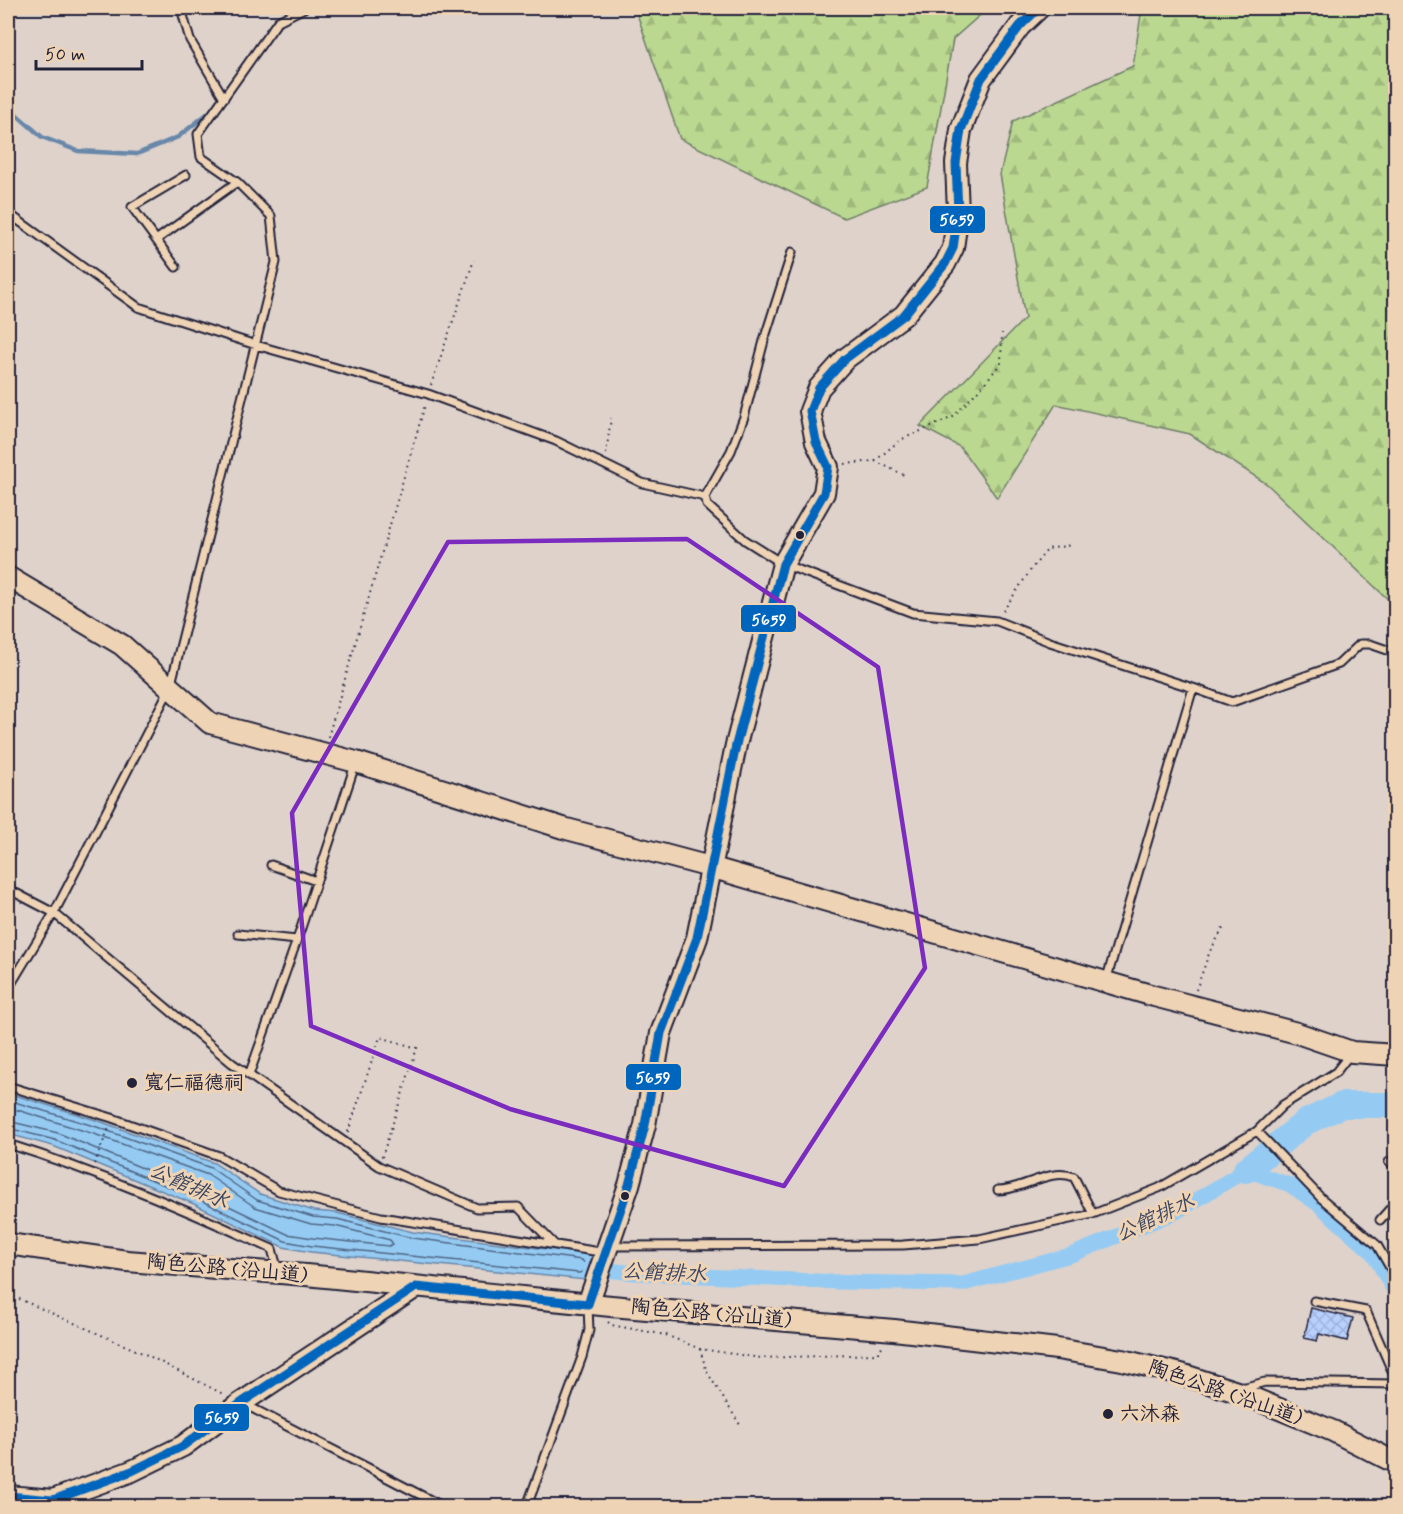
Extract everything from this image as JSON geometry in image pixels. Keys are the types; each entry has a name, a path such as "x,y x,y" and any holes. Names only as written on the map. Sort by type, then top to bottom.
{"street":[{"path":"588,1304 629,1185 645,1125 661,1033 697,938 736,746 783,564 824,493 828,467 816,442 810,411 819,388 845,359 904,315 945,264 953,248 958,213 956,163 961,130 981,79 1020,26 1039,8"},
{"path":"8,578 122,645 210,723 356,762 563,828 710,867 1106,982 1296,1033 1352,1052 1395,1055"},
{"name":"陶色公路 (沿山道)","path":"8,1244 127,1261 894,1330 1057,1349 1122,1360 1181,1374 1230,1390 1333,1431 1395,1462"},
{"path":"8,1496 53,1500 132,1471 183,1446 241,1403 416,1287"}],"lane":[{"path":"181,8 190,40 224,98"},
{"path":"8,988 54,913 170,688 276,262 272,216 237,182 201,157 198,135 278,21 304,8"},
{"path":"176,267 132,207 186,175"},
{"path":"156,240 237,182"},
{"path":"8,213 138,307 256,345 428,394 556,441 642,483 705,497"},
{"path":"792,252 765,337 744,417 731,451 705,497 707,505 745,540 783,564 913,614 997,621 1050,642 1232,702 1339,664 1360,644 1370,644 1395,653"},
{"path":"1106,982 1193,688"},
{"path":"249,1075 356,762"},
{"path":"271,866 316,882"},
{"path":"8,889 54,913 232,1063 379,1166 477,1208 518,1208 555,1245"},
{"path":"238,934 297,940"},
{"path":"8,1086 112,1118 219,1156 279,1191 381,1216 600,1252 608,1246 903,1245 979,1239 1093,1214 1160,1188 1257,1131 1283,1105 1336,1072 1352,1052"},
{"path":"1257,1131 1321,1198 1377,1245 1395,1278"},
{"path":"8,1144 183,1209 272,1249 279,1273"},
{"path":"998,1190 1011,1190 1034,1180 1066,1174 1074,1177 1093,1214"},
{"path":"1380,1220 1395,1202"},
{"path":"1314,1301 1366,1311 1395,1380"},
{"path":"527,1506 582,1357 589,1330 588,1304"},
{"path":"1230,1390 1265,1382 1395,1384"},
{"path":"241,1403 442,1506"}],"path":[{"path":"323,754 428,394 474,260"},
{"path":"828,467 874,461 900,440 953,417 1000,363 1002,333"},
{"path":"605,465 611,418"},
{"path":"874,461 904,475"},
{"path":"997,621 1032,568 1048,549 1071,545"},
{"path":"1190,1005 1210,951 1224,927"},
{"path":"345,1140 380,1037 417,1048 379,1166"},
{"path":"91,1173 112,1118"},
{"path":"8,1294 147,1355 241,1403"},
{"path":"588,1304 611,1326 666,1335 700,1349 761,1358 877,1354 894,1330"},
{"path":"700,1349 707,1372 742,1428"}],"highlighted area":[{"path":"687,539 878,667 925,968 784,1186 510,1109 311,1026 292,813 448,542"}],"green space":[{"path":"635,8 988,8 953,39 927,187 844,218 680,139"},
{"path":"1142,8 1395,8 1395,606 1267,484 1190,434 1056,404 997,498 960,447 920,426 1025,318 1000,174 1013,121 1133,66"}],"water":[{"path":"8,1093 99,1121 214,1163 260,1194 314,1211 337,1213 413,1232 594,1255 586,1280 311,1252 283,1247 194,1204 53,1146 8,1134"}],"building":[{"path":"1311,1308 1353,1318 1347,1341 1319,1334 1317,1341 1304,1338"}],"waterway":[{"path":"8,107 42,137 78,151 137,154 178,137 212,110"},
{"path":"1246,1170 1306,1122 1342,1105 1396,1105"},
{"name":"公館排水","path":"589,1268 635,1273 838,1282 963,1284 1071,1255 1176,1212 1246,1170 1290,1185 1318,1204 1373,1253 1396,1294"}],"transit line":[{"name":"5659","path":"588,1304 629,1185 645,1125 661,1033 697,938 736,745 783,564 824,493 828,467 816,442 810,411 819,388 845,359 904,315 945,264 953,248 958,213 956,163 961,130 981,79 1020,26 1039,8"},
{"name":"5659","path":"416,1287 588,1304"},
{"name":"5659","path":"8,1496 53,1500 132,1471 183,1446 241,1403 416,1287"}],"place":[{"name":"寬仁福德祠","path":"132,1083"},
{"name":"六沐森","path":"1108,1414"}]}
